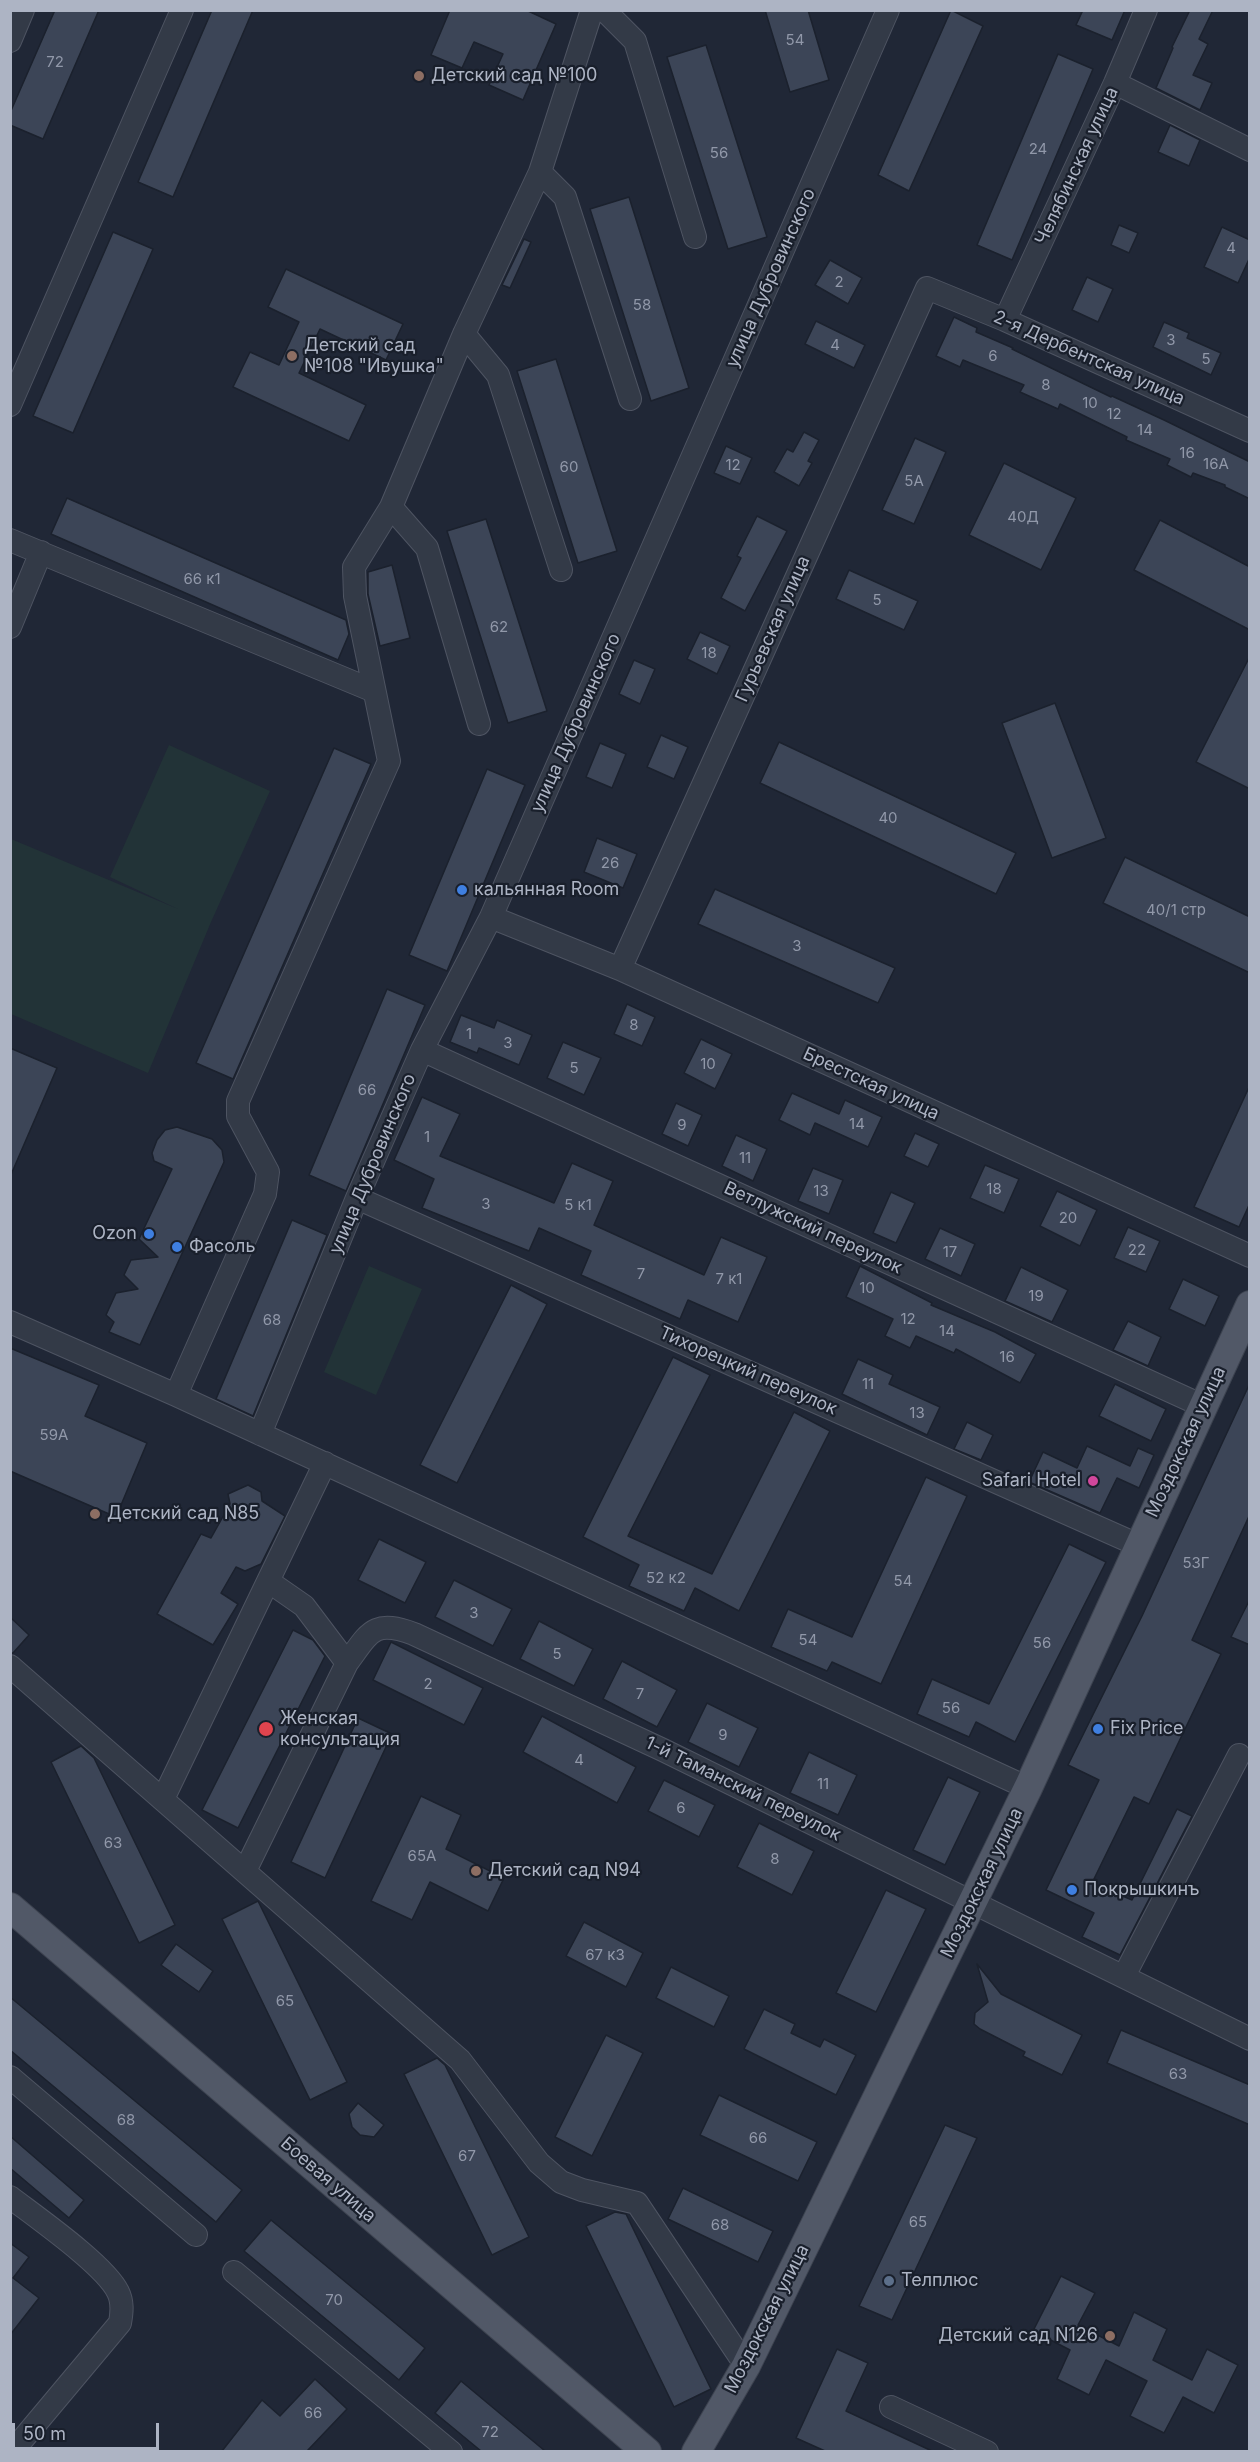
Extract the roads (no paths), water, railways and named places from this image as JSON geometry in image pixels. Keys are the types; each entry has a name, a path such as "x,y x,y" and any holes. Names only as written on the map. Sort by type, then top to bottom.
{"main road":[{"name":"Моздокская улица","path":"696,2451 746,2366 973,1902 1028,1788 1250,1305"},
{"name":"Боевая улица","path":"10,1907 647,2451"}],"street":[{"path":"10,41 23,10"},
{"path":"10,405 183,10"},
{"path":"176,1395 265,1194 268,1172 238,1116 238,1101 389,761 355,596 354,567 391,507 464,333 540,172 592,10"},
{"path":"604,10 635,41 695,237"},
{"name":"улица Дубровинского","path":"260,1434 357,1197 422,1050 491,917 888,10"},
{"name":"Челябинская улица","path":"1005,320 1116,82 1146,10"},
{"path":"1116,82 1250,150"},
{"path":"540,172 565,197 630,399"},
{"name":"2-я Дербентская улица","path":"927,288 1005,320 1250,431"},
{"name":"Гурьевская улица","path":"620,969 927,288"},
{"path":"464,333 498,375 561,570"},
{"path":"391,507 427,548 480,724"},
{"path":"10,540 374,691"},
{"path":"10,627 41,552"},
{"name":"Брестская улица","path":"491,917 620,969 1250,1256"},
{"name":"Ветлужский переулок","path":"422,1050 1203,1406"},
{"name":"Тихорецкий переулок","path":"357,1197 1138,1545"},
{"path":"10,1322 325,1463 1028,1788"},
{"path":"163,1798 325,1463"},
{"path":"245,1871 347,1663 304,1606 268,1581"},
{"name":"1-й Таманский переулок","path":"347,1663 366,1637 379,1628 393,1626 414,1634 663,1750 1250,2039"},
{"path":"10,1666 460,2060 539,2163 561,2182 582,2190 637,2203 746,2366"},
{"path":"1124,1976 1239,1755"},
{"path":"10,2077 196,2235"},
{"path":"10,2197 100,2270 119,2294 123,2310 120,2323 12,2451"},
{"path":"234,2272 451,2451"},
{"path":"891,2407 987,2451"}],"place":[{"name":"Детский сад №100","path":"419,76"},
{"name":"Детский сад №108 \"Ивушка\"","path":"292,356"},
{"name":"кальянная Room","path":"462,890"},
{"name":"Ozon","path":"149,1234"},
{"name":"Фасоль","path":"177,1247"},
{"name":"Safari Hotel","path":"1093,1481"},
{"name":"Детский сад N85","path":"95,1514"},
{"name":"Женская консультация","path":"266,1729"},
{"name":"Fix Price","path":"1098,1729"},
{"name":"Детский сад N94","path":"476,1871"},
{"name":"Покрышкинъ","path":"1072,1890"},
{"name":"Телплюс","path":"889,2281"},
{"name":"Детский сад N126","path":"1110,2336"}]}
